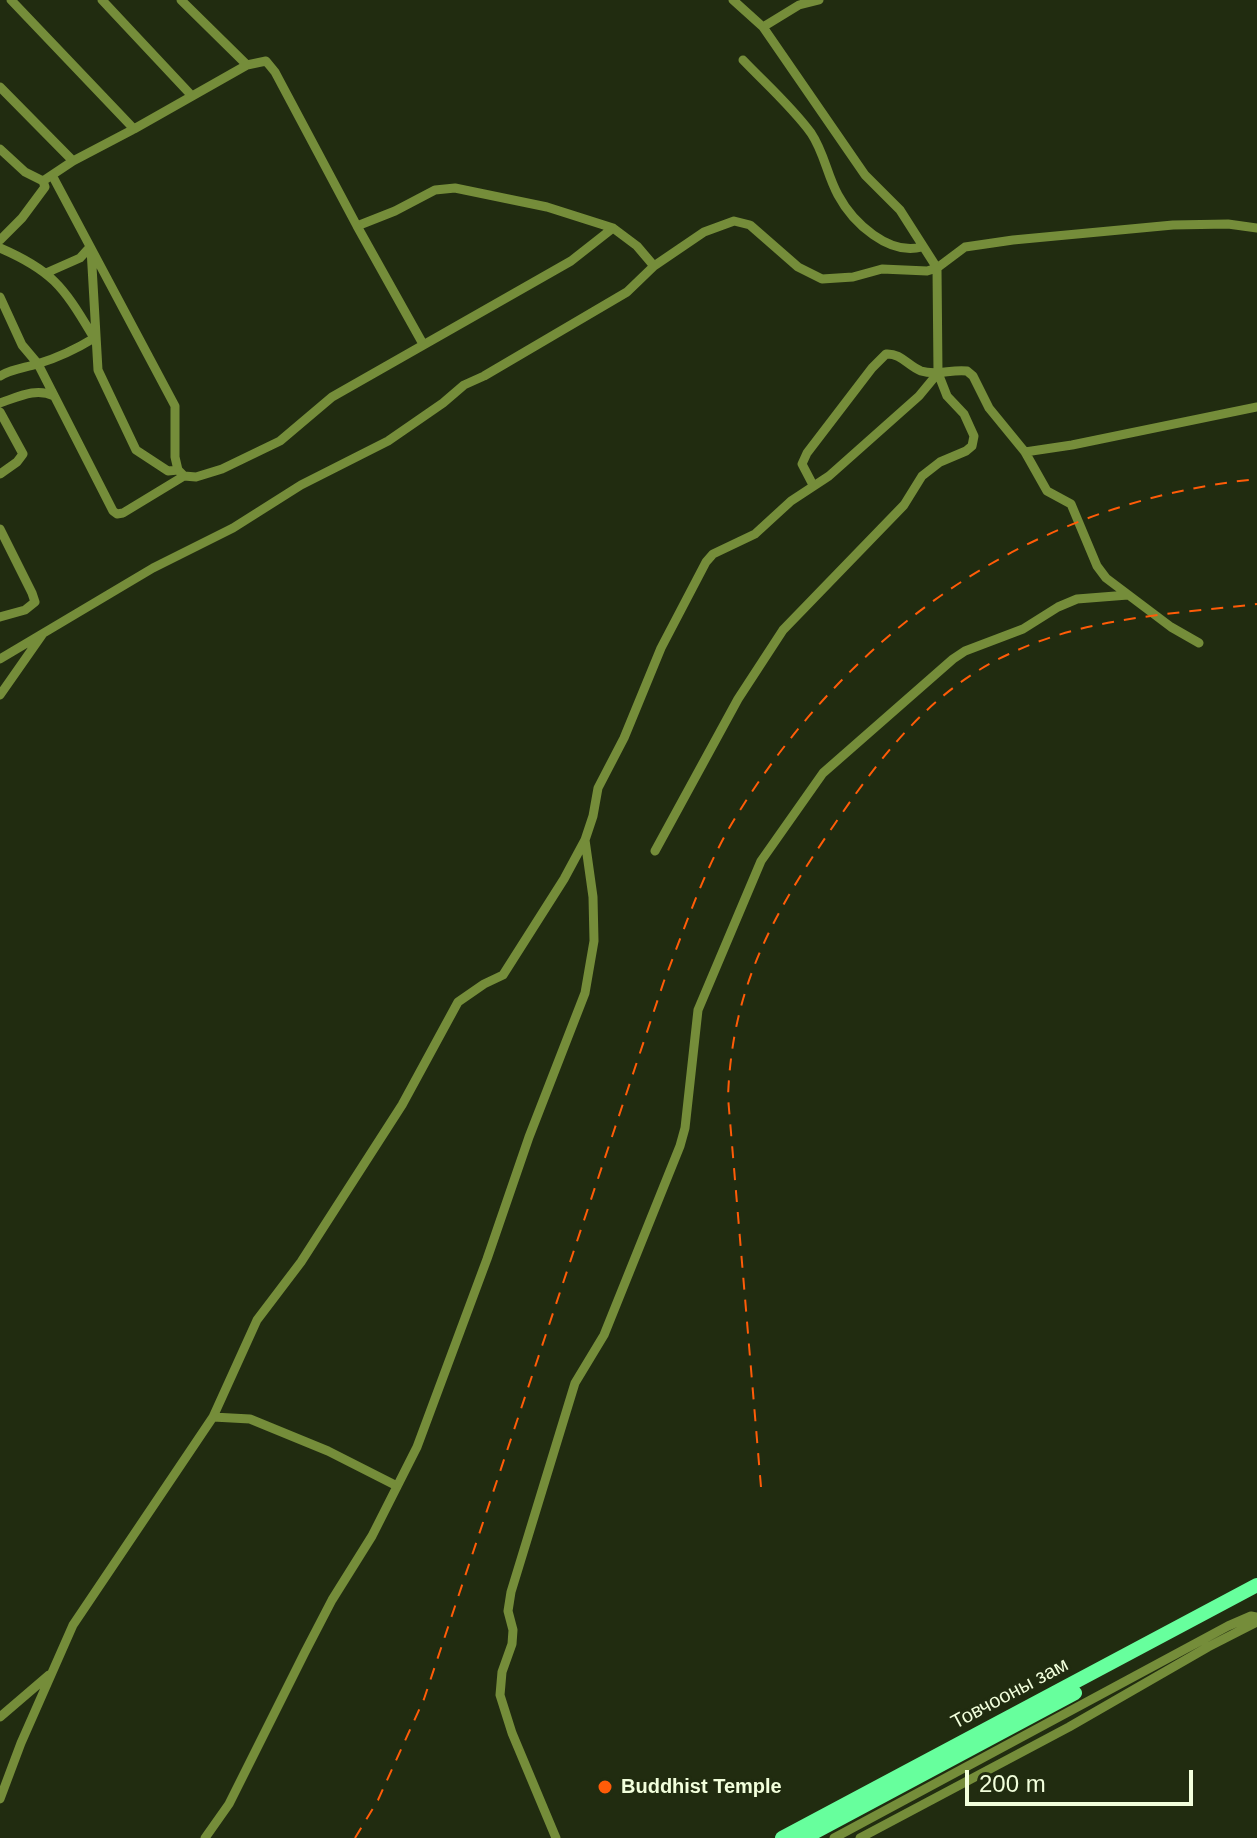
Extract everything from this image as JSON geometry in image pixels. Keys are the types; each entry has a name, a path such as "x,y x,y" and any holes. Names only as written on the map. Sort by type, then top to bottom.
{"highway":[{"name":"Товчооны зам","path":"782,1838 1257,1585"},
{"name":"Товчооны зам","path":"804,1838 1257,1596"}],"street":[{"path":"11,0 134,129"},
{"path":"102,0 192,96"},
{"path":"181,0 247,65"},
{"path":"655,851 738,699 783,630 904,505 922,476 940,462 972,446 974,436 964,414 947,396 938,373 937,268 900,210 865,175 763,27 750,19 733,0"},
{"path":"763,27 799,5 819,0"},
{"path":"743,60 808,130 820,148 840,199 861,223 879,239 894,246 922,247"},
{"path":"0,240 33,205 48,178 73,161 247,65 266,61 275,72 423,344"},
{"path":"0,87 73,161"},
{"path":"0,149 25,172 48,178 91,245 175,406 177,416 173,431 181,473"},
{"path":"357,226 435,190 455,188 547,207 613,228 637,246 654,266"},
{"path":"0,659 153,568 233,528 301,485 388,441 464,385 627,292 654,266 704,232 734,221 750,225 798,267 822,279 853,277 882,269 927,271 937,268 965,247 1013,240 1173,225 1228,224 1257,228"},
{"path":"91,245 98,370 136,450 168,471 196,477 222,469 280,441 332,397 571,261 613,228"},
{"path":"46,273 80,258 91,245"},
{"path":"0,248 27,259 46,273 70,298 96,337"},
{"path":"0,297 22,345 38,364 102,491 117,514 181,473"},
{"path":"0,376 11,370 38,364 96,337"},
{"path":"813,485 804,469 803,459 880,359 891,353 922,371 938,373 961,370 973,376 989,408 1025,452 1047,491 1071,504 1097,566 1106,578 1171,627 1199,643"},
{"path":"0,1799 73,1625 213,1417 257,1320 301,1262 402,1105 458,1002 503,975 585,840 598,788 624,738 661,648 698,575 713,554 755,534 791,501 829,476 919,396 938,373"},
{"path":"0,403 42,391 54,397"},
{"path":"1025,452 1257,407"},
{"path":"0,412 23,454 0,474"},
{"path":"0,529 35,602 25,610 0,617"},
{"path":"556,1838 512,1733 500,1695 502,1672 512,1644 513,1630 508,1611 514,1577 575,1383 604,1335 680,1146 685,1128 698,1010 761,861 823,773 953,659 973,647 1023,629 1077,599 1128,595"},
{"path":"0,695 44,632"},
{"path":"205,1838 229,1804 332,1600 372,1536 417,1447 529,1137 585,993 594,941 593,897 585,840"},
{"path":"213,1417 250,1419 328,1451 397,1486"},
{"path":"834,1838 1228,1626 1251,1616 1257,1619"},
{"path":"860,1838 1069,1727 1257,1619"},
{"path":"0,1717 52,1673"}],"railway":[{"path":"355,1838 378,1800 424,1699 664,981 706,875 737,815 784,747 836,686 894,632 957,585 1025,546 1098,515 1175,492 1257,479"},
{"path":"761,1487 728,1097 731,1057 747,986 792,889 889,750 932,706 981,669 1009,654 1069,632 1162,614 1257,604"}],"place":[{"name":"Buddhist Temple","path":"605,1787"}]}
